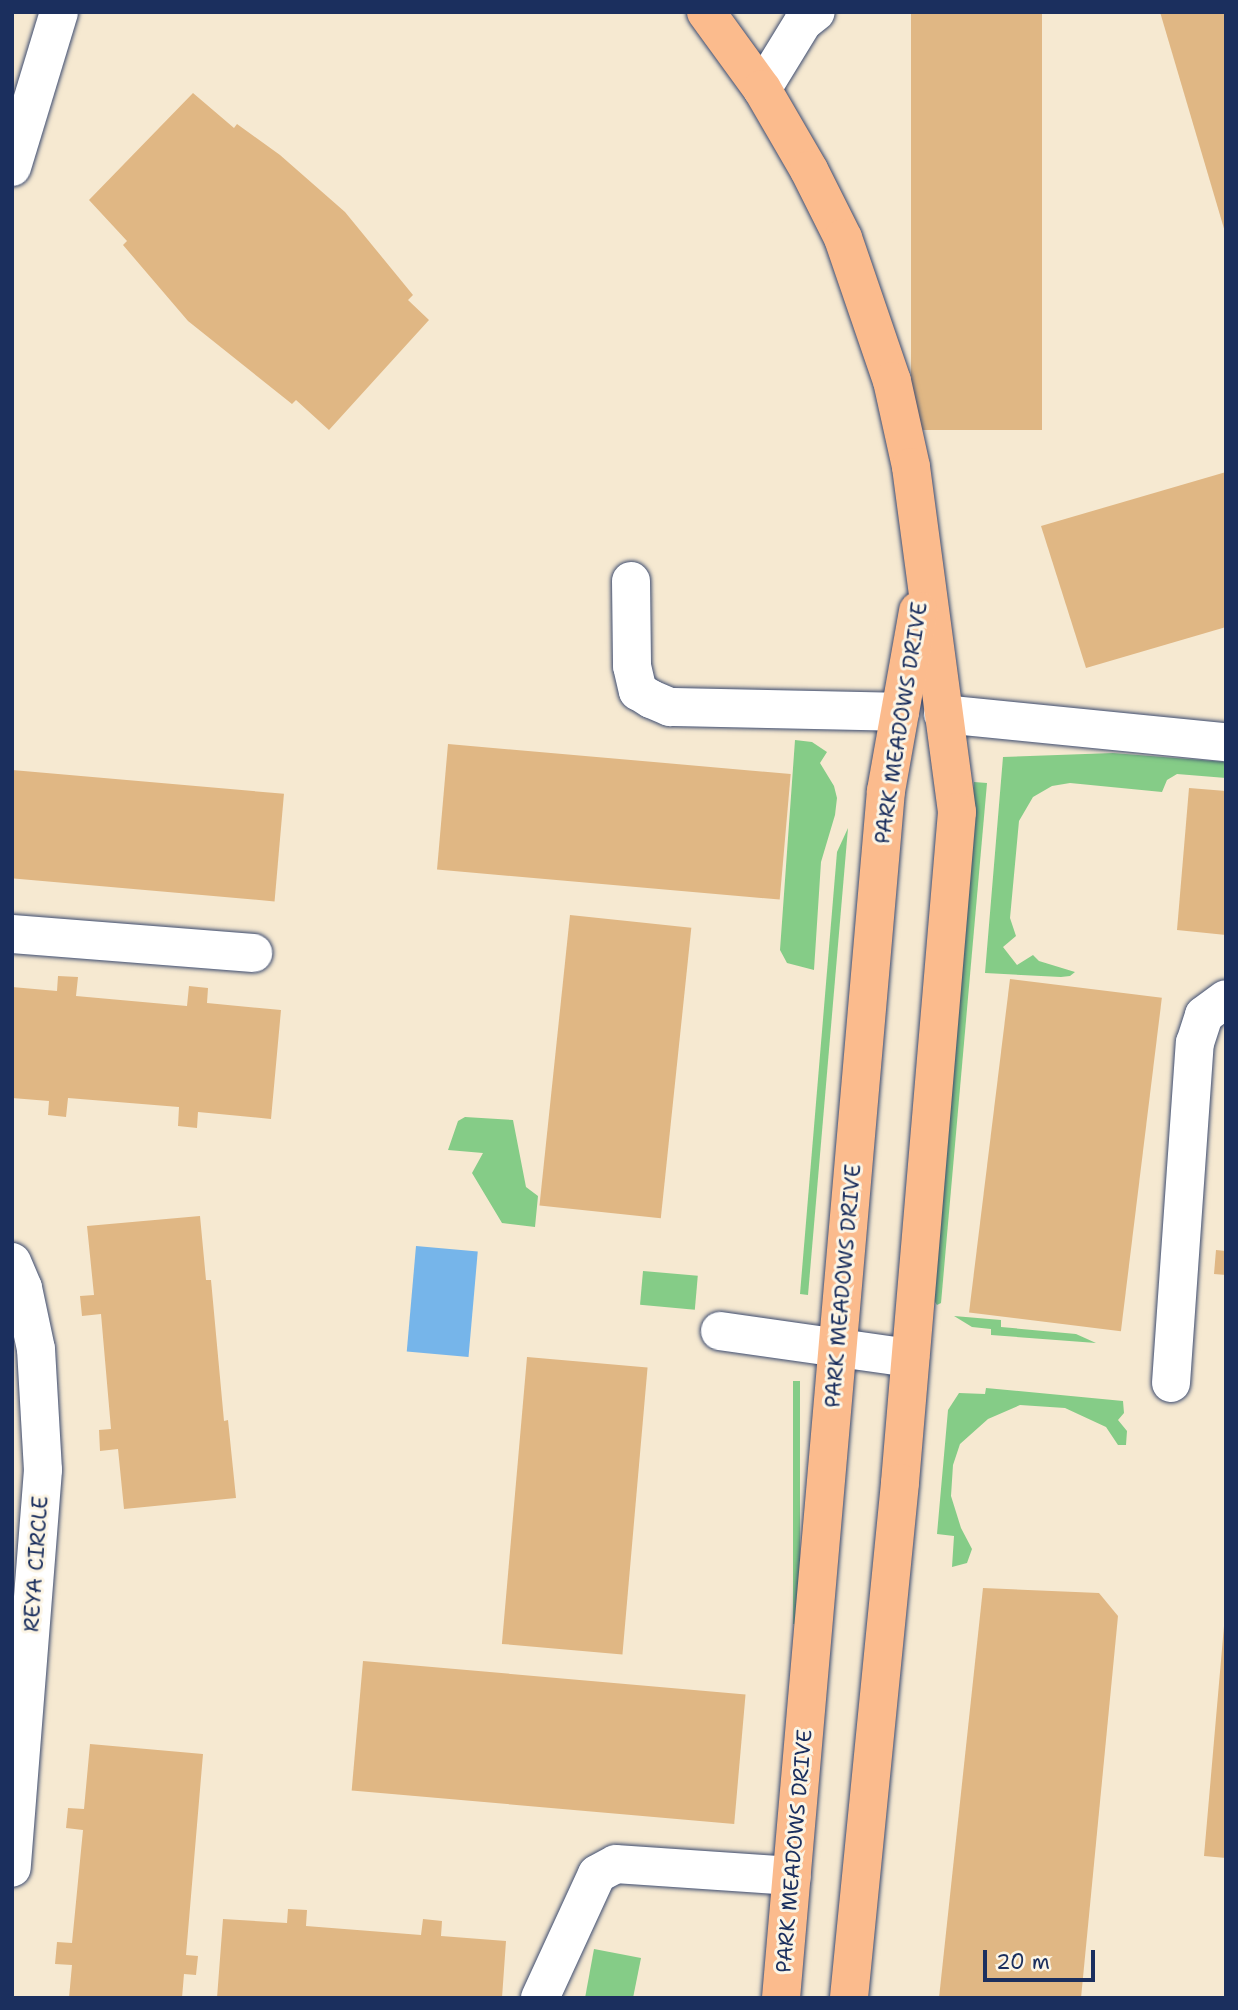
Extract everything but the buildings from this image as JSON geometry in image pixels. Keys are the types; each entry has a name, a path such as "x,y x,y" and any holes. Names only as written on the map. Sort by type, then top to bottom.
{"main road":[{"name":"PARK MEADOWS DRIVE","path":"706,12 762,89 809,170 843,238 892,381 911,467 957,812 910,1358 849,1998"},
{"name":"PARK MEADOWS DRIVE","path":"781,1998 886,791 924,578"}],"lane":[{"path":"12,167 59,12"},
{"path":"762,89 803,22 816,12"},
{"path":"631,581 632,666 638,691 651,699 670,707 900,712"},
{"path":"943,714 1226,742"},
{"path":"12,934 253,953"},
{"path":"1171,1383 1195,1042 1204,1015 1226,999"},
{"name":"REYA CIRCLE","path":"12,1262 23,1288 36,1349 43,1470 22,1625 12,1868"},
{"path":"720,1331 910,1358"},
{"path":"540,1998 597,1874 616,1864 792,1876"}],"green space":[{"path":"795,740 812,742 827,752 820,763 834,786 837,798 835,815 821,862 814,970 787,963 780,950"},
{"path":"1113,753 1226,762 1226,778 1177,774 1167,780 1162,792 1070,783 1052,786 1033,797 1019,821 1010,918 1016,936 1003,947 1017,965 1033,955 1039,961 1075,972 1061,977 985,973 1003,757"},
{"path":"974,782 987,783 941,1303 937,1305 932,1289"},
{"path":"848,828 808,1295 800,1294 837,852"},
{"path":"465,1117 513,1120 526,1187 538,1196 535,1227 502,1223 472,1173 483,1153 448,1150 458,1121"},
{"path":"643,1271 698,1276 695,1310 640,1305"},
{"path":"954,1316 1001,1320 1001,1327 1076,1334 1096,1343 991,1335 991,1329 972,1327"},
{"path":"793,1381 800,1381 800,1624 793,1624"},
{"path":"986,1388 1123,1401 1124,1413 1118,1420 1127,1431 1126,1445 1118,1445 1106,1427 1065,1408 1020,1405 988,1419 960,1444 953,1465 951,1496 961,1528 972,1549 967,1563 952,1567 954,1536 937,1534 948,1410 959,1393 985,1394"},
{"path":"594,1949 641,1958 633,1998 585,1998"}],"water":[{"path":"416,1246 478,1251 469,1357 407,1352"}]}
